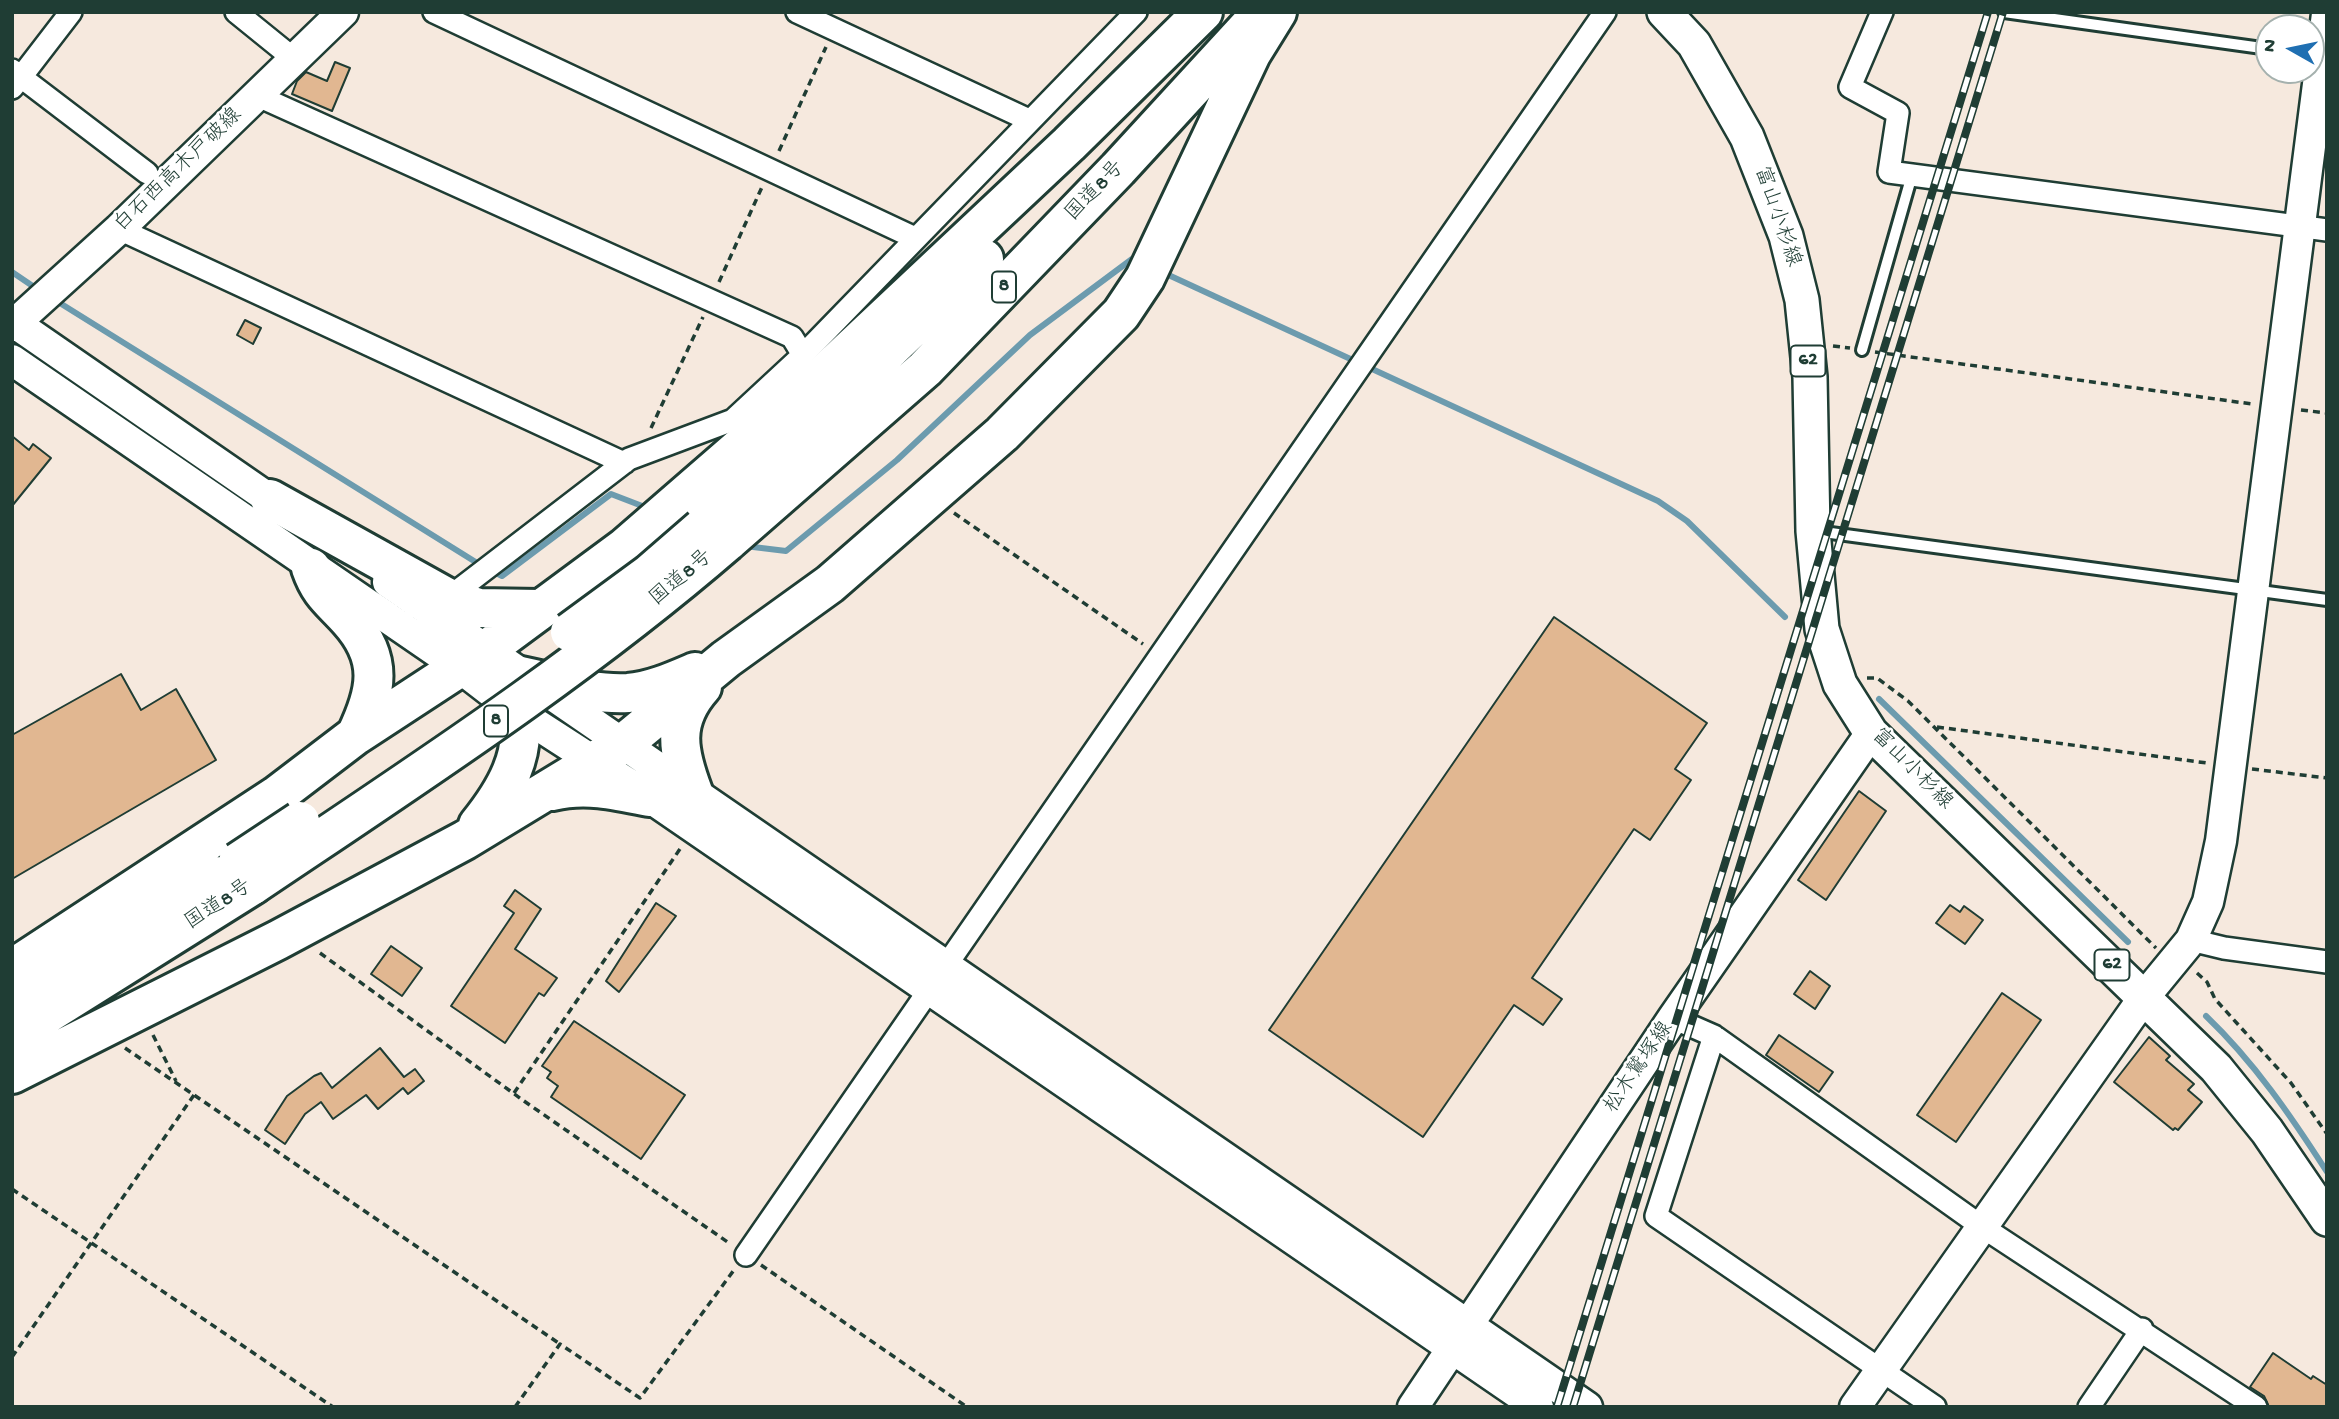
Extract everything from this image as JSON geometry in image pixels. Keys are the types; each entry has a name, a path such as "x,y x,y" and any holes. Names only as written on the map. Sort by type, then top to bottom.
{"highway":[{"path":"12,969 276,796 356,735 472,659 624,548 821,377 1203,12"},
{"name":"国道8号","path":"718,532 1100,146 1210,12"},
{"name":"国道8号","path":"12,1036 245,873 649,574 718,532 925,369 1173,111 1261,12"},
{"path":"12,1074 278,940 465,840 608,753 726,659 830,584 1002,434 1121,314 1145,278 1251,54 1277,12"},
{"path":"271,499 447,598 479,608 539,609"},
{"path":"310,568 319,590 350,621 369,646 375,675 370,705 356,735"},
{"path":"472,659 519,694 581,689 627,693 660,686 726,659"},
{"path":"694,810 681,758 680,727 688,702 726,659"},
{"path":"465,840 499,799 514,771 519,694"},
{"path":"540,794 570,786 598,787 649,797"},
{"name":"国道8号","path":"12,1000 175,904 245,873"}],"main road":[{"name":"富山小杉線","path":"1664,12 1694,44 1747,137 1786,236 1802,300 1810,377 1813,531 1822,629 1837,676 1871,733 2145,996 2225,1078 2267,1131 2327,1219"}],"street":[{"path":"71,12 15,78 147,173"},
{"path":"236,12 294,59"},
{"name":"白石西高木戸破線","path":"13,324 119,229 343,12"},
{"path":"434,12 915,238"},
{"path":"797,12 1029,120"},
{"path":"447,598 631,459 733,420 803,355 1136,12"},
{"path":"746,1255 936,976 1605,12"},
{"path":"1882,12 1850,87 1898,113 1889,172 2313,229"},
{"path":"1855,1407 2145,996 2180,954 2208,902 2221,841 2277,407 2313,229 2319,84"},
{"path":"258,96 792,337 803,355"},
{"path":"119,229 631,459"},
{"path":"13,324 271,499 472,659"},
{"path":"12,360 310,568 472,659"},
{"path":"519,694 936,976 1470,1324 1587,1407"},
{"name":"松木鷲塚線","path":"1412,1407 1673,1018 1871,733"},
{"path":"608,753 649,797 694,810"},
{"path":"2180,954 2224,948 2327,962"},
{"path":"936,976 1452,1350 1538,1407"},
{"path":"1673,1018 1714,1036 1982,1226 2142,1329 2256,1407"},
{"path":"1714,1036 1656,1216 1936,1407"},
{"path":"2089,1407 2142,1329"}],"lane":[{"path":"2004,12 2255,47"},
{"path":"1862,350 1912,175"},
{"path":"1813,531 2327,600"}],"path":[{"path":"631,459 710,300 834,30"},
{"path":"1806,343 2277,407"},
{"path":"931,496 1137,642 1161,653"},
{"path":"1837,676 1877,678 1908,701 2180,954 2207,982 2215,999 2291,1083 2327,1134"},
{"path":"1935,727 2327,778"},
{"path":"514,1093 694,810"},
{"path":"320,953 514,1093 967,1407"},
{"path":"101,1028 109,1038 640,1398 721,1287"},
{"path":"12,1357 194,1095"},
{"path":"12,1189 332,1407"},
{"path":"515,1407 560,1344"}],"building":[{"path":"335,62 350,68 332,111 292,94 297,81 306,72 327,81"},
{"path":"245,320 261,328 253,344 237,335"},
{"path":"12,436 29,450 33,444 51,458 12,506"},
{"path":"1554,617 1707,723 1675,769 1691,780 1650,840 1634,829 1532,978 1562,999 1543,1025 1514,1005 1423,1137 1269,1030"},
{"path":"121,674 141,710 176,689 216,760 12,879 12,735"},
{"path":"1859,791 1886,811 1826,900 1798,880"},
{"path":"515,890 541,909 515,949 557,978 544,996 539,993 505,1043 451,1006 514,913 504,906"},
{"path":"656,903 676,916 619,992 606,981"},
{"path":"1950,905 1960,912 1964,906 1983,920 1965,944 1936,923"},
{"path":"391,946 422,968 402,996 371,974"},
{"path":"1810,971 1830,986 1815,1009 1794,994"},
{"path":"2002,993 2041,1020 1956,1142 1917,1115"},
{"path":"574,1021 685,1095 641,1159 551,1097 558,1086 547,1078 551,1072 542,1066"},
{"path":"1779,1035 1833,1072 1819,1092 1766,1055"},
{"path":"2149,1037 2170,1056 2166,1060 2194,1084 2188,1090 2202,1102 2178,1130 2173,1130 2114,1082"},
{"path":"380,1048 404,1077 415,1069 424,1081 408,1094 403,1088 378,1109 366,1095 333,1119 321,1102 305,1114 285,1144 265,1130 287,1096 314,1076 321,1073 332,1088"},
{"path":"2273,1353 2311,1379 2313,1376 2327,1385 2327,1407 2269,1407 2264,1396 2250,1387"}],"waterway":[{"path":"745,546 786,551 897,460 1030,335 1132,259 1139,262"},
{"path":"12,272 40,291"},
{"path":"1162,272 1658,501 1687,521 1785,617"},
{"path":"55,300 482,566"},
{"path":"492,571 502,576 611,494 650,509"},
{"path":"1879,699 2128,942"},
{"path":"2206,1016 2271,1090 2327,1172"}],"railway":[{"path":"1557,1407 1988,12"},
{"path":"1573,1407 2003,12"}]}
